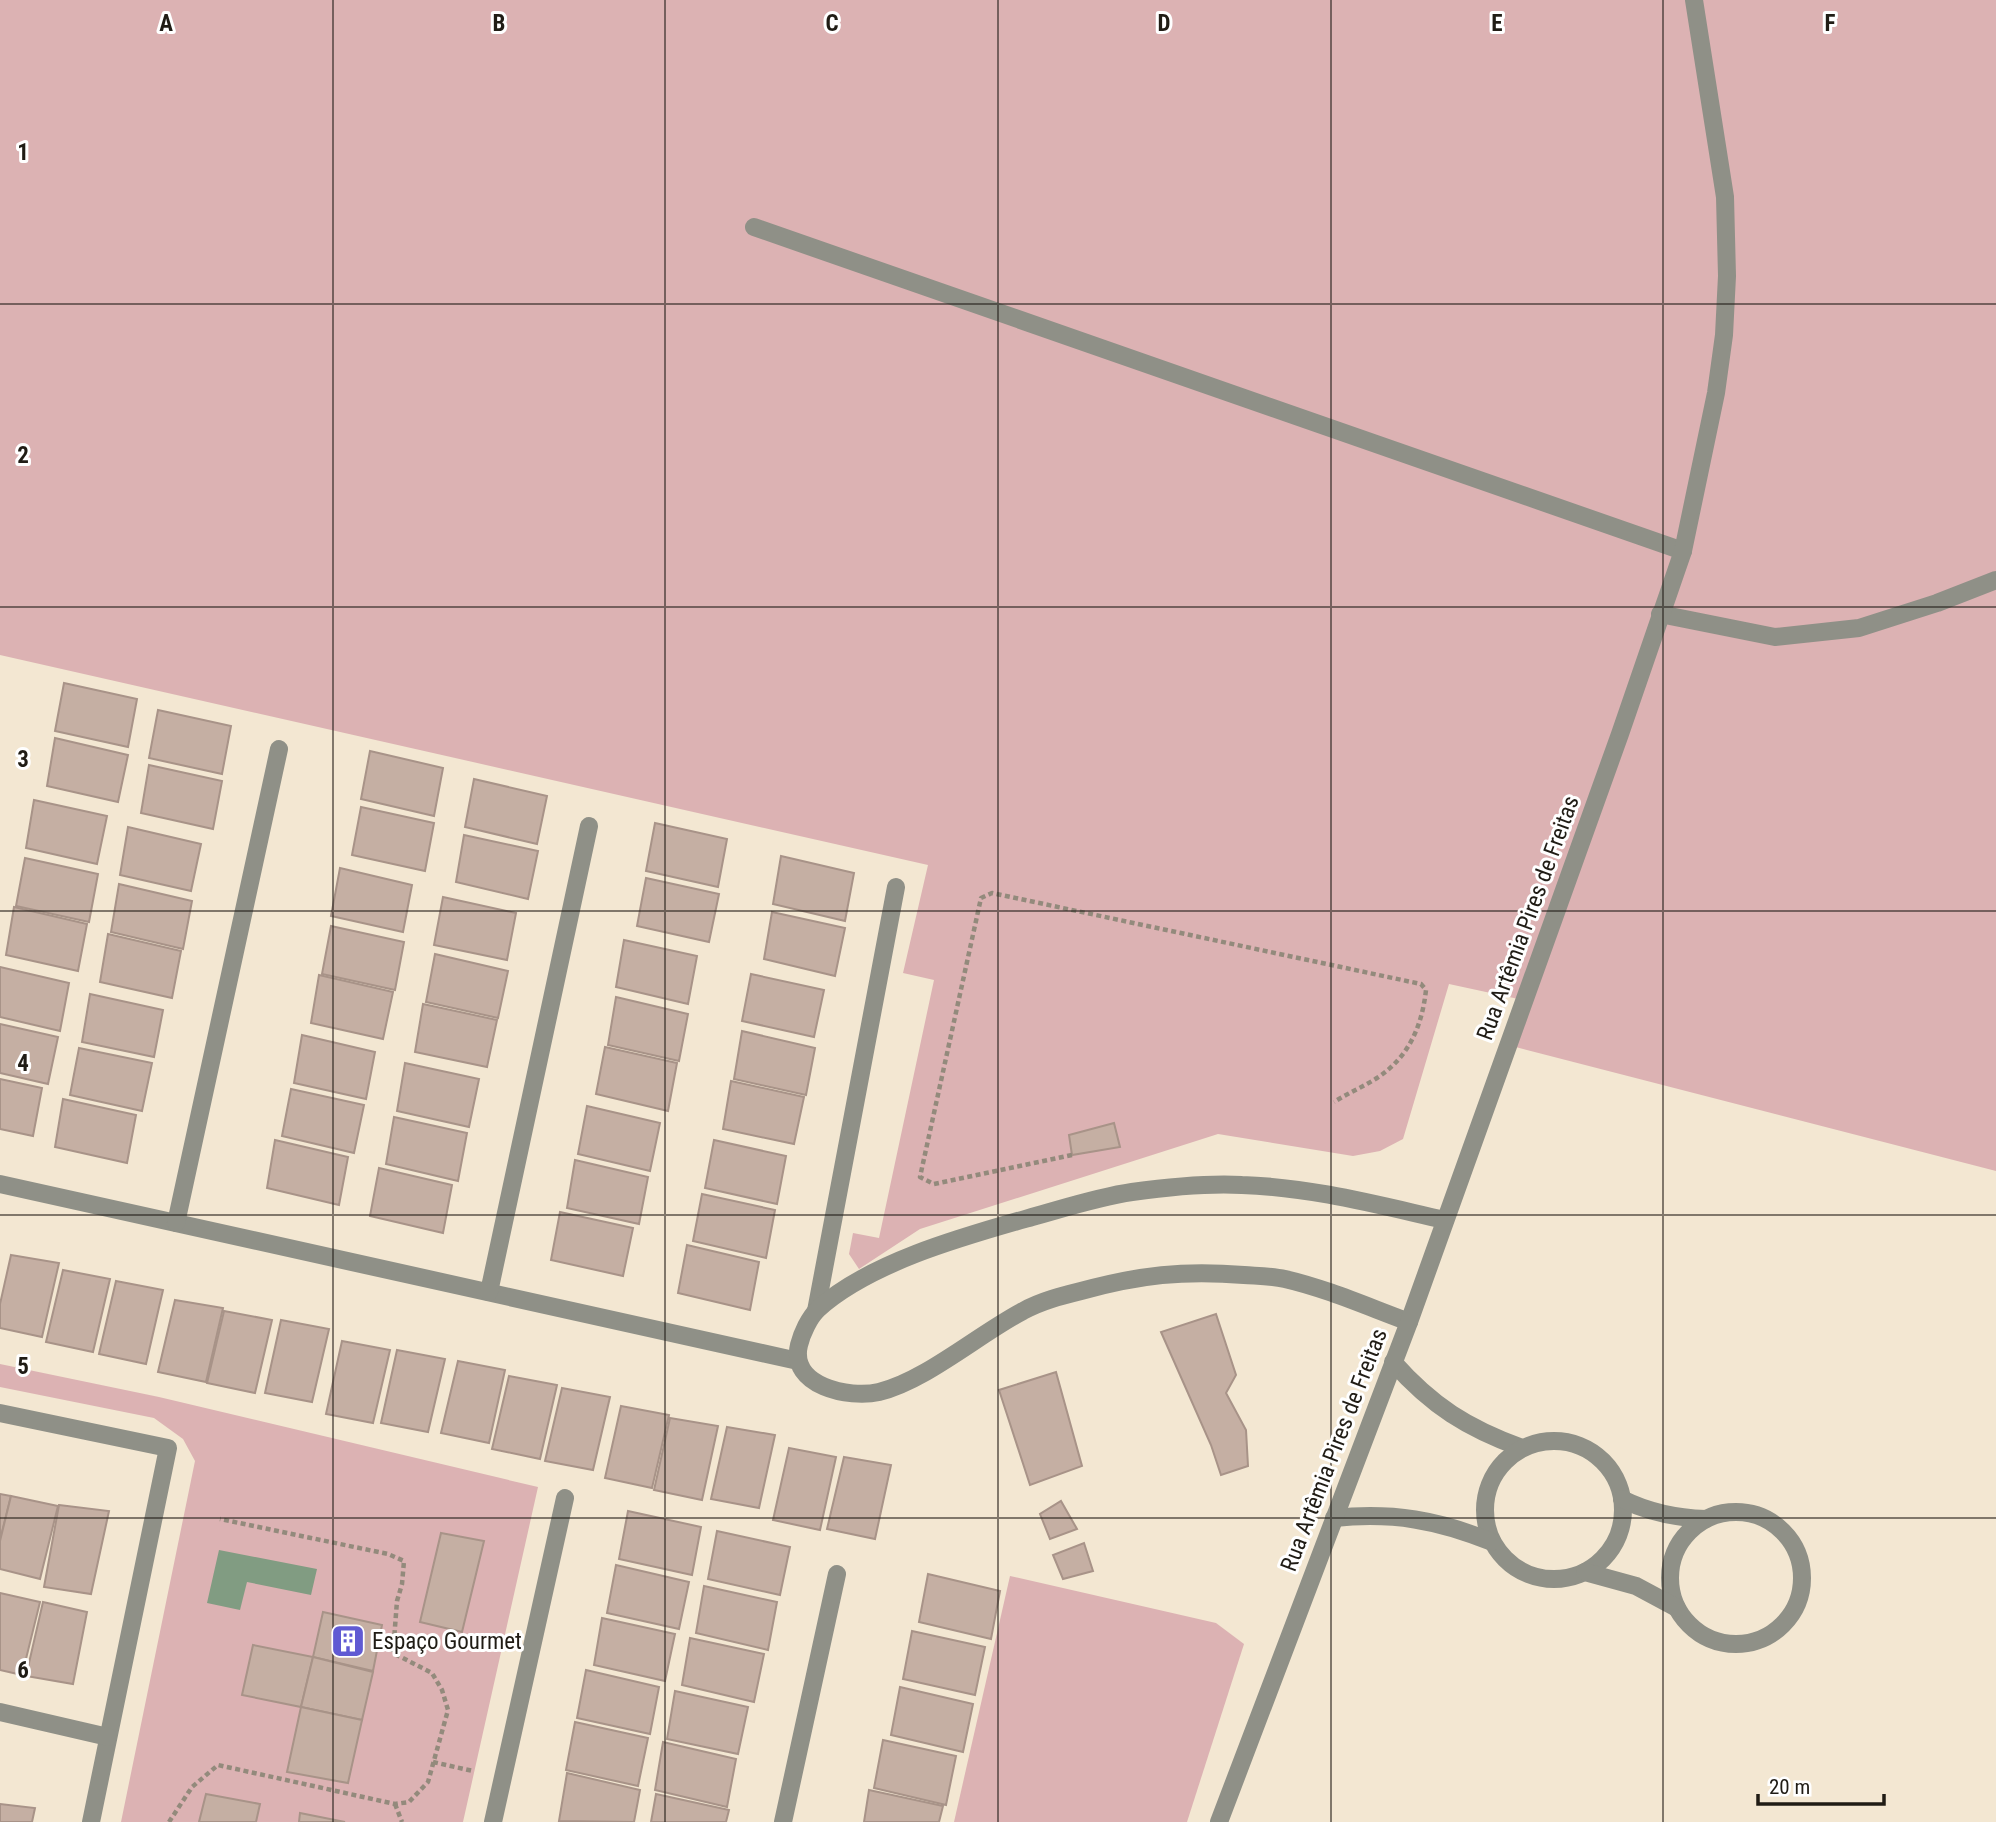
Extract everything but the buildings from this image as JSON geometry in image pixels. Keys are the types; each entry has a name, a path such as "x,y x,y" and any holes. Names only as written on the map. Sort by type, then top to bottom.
{"street":[{"name":"Rua Artêmia Pires de Freitas","path":"1219,1822 1409,1322 1683,551 1716,393 1724,335 1727,276 1725,197 1695,0"},
{"path":"754,227 1683,551"},
{"path":"1660,614 1775,637 1859,628 1937,603 1996,580"},
{"path":"176,1223 279,748"},
{"path":"489,1292 589,826"},
{"path":"896,887 816,1311 802,1334 798,1347 798,1361 803,1372 817,1384 830,1390 877,1393 912,1378 996,1325 1033,1306 1128,1278 1168,1273 1203,1272 1282,1278 1324,1290 1409,1322"},
{"path":"0,1184 798,1361"},
{"path":"816,1311 848,1287 885,1268 930,1250 1024,1219 1129,1192 1184,1186 1241,1185 1313,1191 1445,1220"},
{"path":"1393,1362 1431,1401 1454,1417 1486,1435 1522,1448"},
{"path":"0,1413 168,1448 91,1822"},
{"path":"1543,1441 1564,1441 1585,1448 1602,1461 1616,1479 1622,1499 1622,1521 1615,1541 1602,1559 1585,1572 1564,1579 1543,1578 1522,1572 1505,1559 1492,1542 1486,1521 1486,1499 1492,1479 1505,1461 1522,1448 1543,1441"},
{"path":"493,1822 565,1498"},
{"path":"1622,1499 1656,1513 1706,1519"},
{"path":"1726,1512 1746,1512 1767,1518 1783,1531 1795,1547 1801,1567 1802,1588 1795,1608 1783,1624 1766,1637 1746,1643 1726,1644 1707,1637 1690,1625 1677,1608 1671,1588 1671,1567 1678,1547 1690,1531 1706,1519 1726,1512"},
{"path":"1334,1518 1365,1515 1429,1520 1492,1542"},
{"path":"1585,1572 1636,1586 1677,1608"},
{"path":"783,1822 837,1574"},
{"path":"0,1712 108,1737"}],"path":[{"path":"1072,1155 934,1184 920,1177 981,898 992,893 1422,984 1426,990 1424,1005 1412,1042 1379,1076 1334,1102"},
{"path":"169,1822 192,1787 218,1765 395,1804 409,1802 428,1782 448,1710 442,1690 432,1673 393,1653 397,1601 404,1561 388,1553 220,1519"},
{"path":"433,1762 503,1778"},
{"path":"395,1804 402,1822"}],"shaded area":[{"path":"0,0 1996,0 1996,1171 1508,1045 1523,1000 1449,984 1403,1139 1380,1151 1353,1156 1218,1134 920,1229 859,1269 849,1254 853,1233 879,1238 934,980 903,973 928,865 0,655"},
{"path":"0,1364 159,1397 538,1487 463,1822 121,1822 195,1461 183,1439 154,1418 0,1387"},
{"path":"219,1550 317,1569 311,1595 247,1582 240,1610 207,1603"},
{"path":"1010,1576 1216,1623 1244,1644 1187,1822 954,1822"}],"place":[{"name":"Espaço Gourmet","path":"348,1641"}]}
